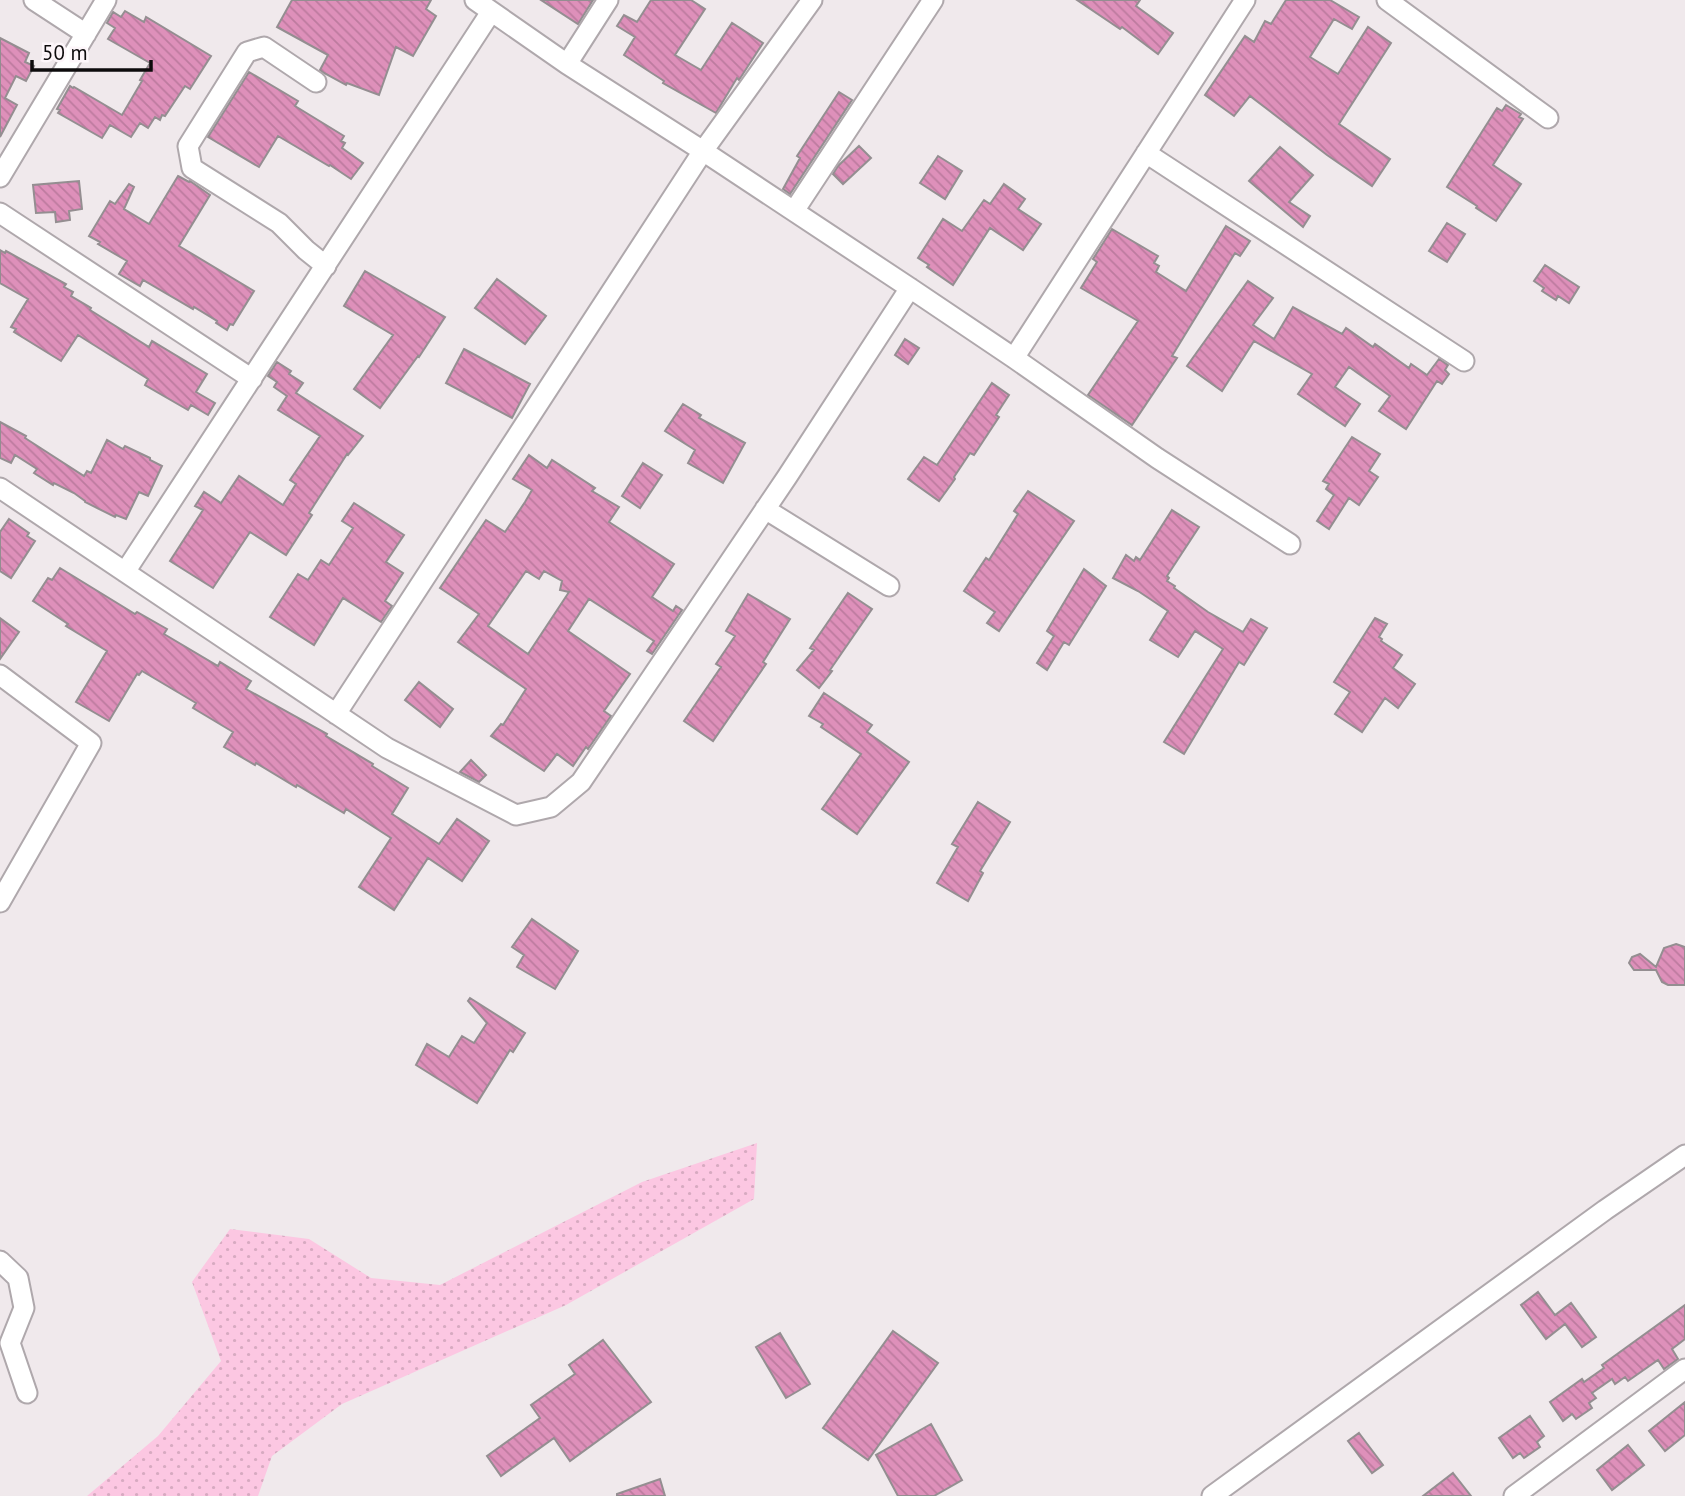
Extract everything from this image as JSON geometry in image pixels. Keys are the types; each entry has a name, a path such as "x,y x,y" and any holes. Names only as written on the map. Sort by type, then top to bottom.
{"street":[{"path":"34,0 86,34"},
{"path":"0,177 106,0"},
{"path":"475,0 567,64 910,288 1157,458 1290,544"},
{"path":"567,64 608,0"},
{"path":"336,714 703,151 812,0"},
{"path":"794,211 933,0"},
{"path":"1014,358 1245,0"},
{"path":"1387,0 1548,118"},
{"path":"125,572 491,12"},
{"path":"316,82 264,47 247,52 188,146 192,168 279,223 326,266"},
{"path":"1146,153 1464,361"},
{"path":"0,214 252,379"},
{"path":"0,488 387,748 516,815 551,807 581,782 910,288"},
{"path":"765,509 888,586"},
{"path":"0,675 91,743 0,902"},
{"path":"1212,1496 1685,1154"},
{"path":"0,1261 18,1278 24,1308 10,1343 27,1393"},
{"path":"1514,1496 1685,1370"}],"shaded area":[{"path":"757,1143 754,1199 566,1305 342,1404 272,1456 258,1496 87,1496 158,1436 221,1361 192,1282 230,1229 309,1239 371,1278 440,1285 642,1182"}],"building":[{"path":"292,0 431,0 426,9 436,16 413,56 396,47 379,95 347,83 346,85 324,73 320,70 328,55 277,27"},
{"path":"541,0 593,0 578,24"},
{"path":"651,0 691,0 705,9 675,55 701,70 732,23 763,43 716,113 663,83 664,81 624,55 635,37 617,26 624,15 637,22"},
{"path":"1077,0 1140,0 1136,6 1173,33 1158,54 1122,27 1120,29"},
{"path":"1286,0 1330,0 1359,17 1352,29 1334,19 1310,57 1338,74 1368,27 1391,43 1339,124 1390,159 1372,186 1250,96 1234,116 1205,95 1245,36 1254,42 1265,21 1271,24"},
{"path":"125,11 144,22 146,17 211,56 190,89 185,86 160,120 155,117 148,128 140,123 131,137 110,125 102,138 58,113 60,110 57,109 70,86 122,115 150,63 108,39 115,28 107,23 113,12 121,17"},
{"path":"0,38 29,53 25,62 34,66 26,81 16,76 5,98 17,105 0,137"},
{"path":"249,72 298,101 295,106 344,136 341,141 345,143 342,148 363,163 351,179 278,136 259,167 208,137"},
{"path":"839,92 852,100 790,194 783,189 800,158 797,156"},
{"path":"1506,105 1521,114 1519,117 1523,119 1493,165 1521,184 1496,221 1447,187 1497,108 1502,111"},
{"path":"859,146 871,158 843,184 833,174"},
{"path":"1280,147 1313,175 1289,202 1310,216 1303,227 1249,181"},
{"path":"938,156 962,171 945,199 920,183"},
{"path":"178,176 210,195 179,246 254,291 227,330 194,307 193,309 143,280 140,286 119,274 127,261 89,236 110,201 115,204 129,184 134,187 124,209 149,224"},
{"path":"79,181 82,209 69,211 70,220 56,222 55,212 36,213 33,185"},
{"path":"1004,184 1025,199 1018,209 1041,224 1023,250 990,228 953,285 918,258 943,219 962,231 984,200 990,204"},
{"path":"1447,223 1465,234 1447,262 1429,251"},
{"path":"1226,226 1250,241 1240,256 1235,253 1172,356 1177,358 1132,425 1088,395 1138,321 1081,288 1097,262 1093,259 1112,229 1158,256 1154,263 1159,266 1156,272 1186,291"},
{"path":"0,250 66,284 64,287 73,292 71,296 149,347 152,341 207,374 196,392 215,403 208,415 191,405 188,410 145,385 148,379 78,335 61,361 14,332 16,329 11,327 28,299 0,283"},
{"path":"1545,265 1579,287 1569,303 1558,296 1556,300 1542,291 1544,288 1534,281"},
{"path":"365,271 445,317 380,408 354,389 393,335 344,306"},
{"path":"497,279 546,316 525,344 475,308"},
{"path":"1248,281 1273,298 1253,325 1274,339 1293,307 1342,334 1346,328 1409,368 1411,364 1427,375 1439,359 1448,365 1445,370 1449,374 1442,384 1437,381 1406,429 1379,411 1390,396 1349,367 1335,387 1360,404 1345,426 1298,394 1312,374 1254,341 1222,391 1187,366"},
{"path":"905,339 919,348 908,364 895,355"},
{"path":"464,349 530,384 512,418 446,383"},
{"path":"277,362 303,383 296,393 363,436 347,454 286,555 250,532 213,588 170,561 203,510 195,506 204,492 221,503 239,476 283,505 296,484 290,480 320,436 278,410 287,396 274,387 277,382 268,376"},
{"path":"992,383 1009,395 996,415 999,417 974,455 970,453 939,501 908,479 924,457 937,465"},
{"path":"683,404 701,415 699,418 745,443 723,483 688,463 695,450 665,431"},
{"path":"0,422 26,436 25,438 84,476 87,471 91,473 107,440 123,449 125,446 162,466 148,496 139,492 126,519 116,515 115,517 85,502 74,493 54,483 53,485 34,473 37,469 15,455 11,463 0,458"},
{"path":"1352,437 1380,454 1369,471 1378,477 1359,505 1349,498 1329,529 1317,521 1334,495 1326,489 1329,484 1323,481"},
{"path":"529,455 547,468 552,460 595,488 592,491 619,507 609,522 674,564 652,597 673,611 676,606 682,610 652,654 647,651 654,641 589,599 568,631 630,674 604,711 611,716 573,766 557,754 544,771 491,736 503,725 526,689 458,642 479,614 440,588 486,520 505,532 532,490 513,479","holes":["526,571 539,579 544,571 562,581 560,590 569,592 528,654 488,626"]},
{"path":"643,463 662,475 640,508 622,496"},
{"path":"1028,491 1074,521 999,631 987,623 995,612 964,591 986,558 989,560 1018,514 1014,511"},
{"path":"354,503 404,535 386,562 403,573 385,601 392,606 381,622 343,598 314,645 270,617 298,574 308,580 321,560 329,565 353,528 342,521"},
{"path":"1172,510 1199,527 1167,576 1167,581 1208,612 1243,632 1251,619 1267,628 1244,665 1239,662 1184,754 1164,742 1223,649 1195,631 1178,657 1150,640 1168,611 1113,578 1126,555 1134,561 1136,557 1140,560"},
{"path":"9,519 29,533 27,536 35,541 11,578 0,571 0,532"},
{"path":"60,568 135,614 137,612 167,629 164,634 218,666 220,662 251,681 246,689 327,734 326,736 408,788 392,814 439,844 457,819 489,841 462,881 428,858 394,910 359,887 391,838 346,809 344,813 224,747 233,732 193,708 196,703 142,671 137,674 109,721 76,702 107,651 66,626 68,624 33,601 48,578 52,580"},
{"path":"1084,569 1106,586 1069,645 1064,642 1047,670 1037,663 1054,636 1047,631"},
{"path":"848,593 872,609 819,688 797,670 814,650 810,648"},
{"path":"748,594 790,619 763,662 766,664 713,741 684,721 721,667 716,664 735,636 726,631"},
{"path":"0,618 19,632 0,659"},
{"path":"1375,618 1387,624 1379,637 1381,641 1402,655 1393,668 1415,684 1398,708 1385,698 1362,732 1335,714 1350,692 1334,682"},
{"path":"419,682 453,709 440,727 405,700"},
{"path":"824,693 872,725 867,732 909,762 857,834 822,809 861,754 809,716"},
{"path":"471,760 486,775 479,782 460,772"},
{"path":"978,802 1010,822 980,871 983,873 968,901 937,883 958,847 952,844"},
{"path":"532,919 578,951 555,989 517,967 524,955 512,947"},
{"path":"1676,944 1685,947 1685,985 1668,985 1662,982 1656,970 1634,970 1629,963 1632,957 1640,954 1656,967 1664,948"},
{"path":"470,998 525,1033 513,1052 510,1050 477,1103 416,1065 427,1044 449,1057 462,1036 474,1043 487,1023 468,1001"},
{"path":"1538,1292 1555,1315 1571,1303 1596,1337 1582,1347 1565,1324 1546,1339 1521,1305"},
{"path":"1685,1305 1685,1339 1672,1349 1678,1359 1664,1369 1658,1360 1628,1381 1625,1377 1615,1384 1612,1379 1592,1393 1596,1398 1589,1403 1592,1408 1576,1419 1572,1414 1563,1421 1550,1402 1582,1379 1584,1382 1604,1368 1602,1365"},
{"path":"893,1331 938,1363 868,1460 823,1428"},
{"path":"780,1333 810,1384 786,1398 756,1347"},
{"path":"603,1340 651,1402 570,1461 554,1438 501,1476 487,1456 540,1418 531,1405 575,1374 569,1365"},
{"path":"1685,1402 1685,1435 1665,1451 1649,1431"},
{"path":"1530,1416 1544,1436 1537,1442 1540,1447 1524,1458 1520,1453 1513,1458 1499,1438"},
{"path":"931,1424 962,1480 934,1496 898,1496 876,1455"},
{"path":"1359,1433 1383,1465 1372,1473 1348,1441"},
{"path":"1628,1445 1644,1465 1612,1490 1597,1470"},
{"path":"1453,1473 1471,1496 1423,1496"},
{"path":"660,1479 665,1496 617,1496 617,1494"}]}
